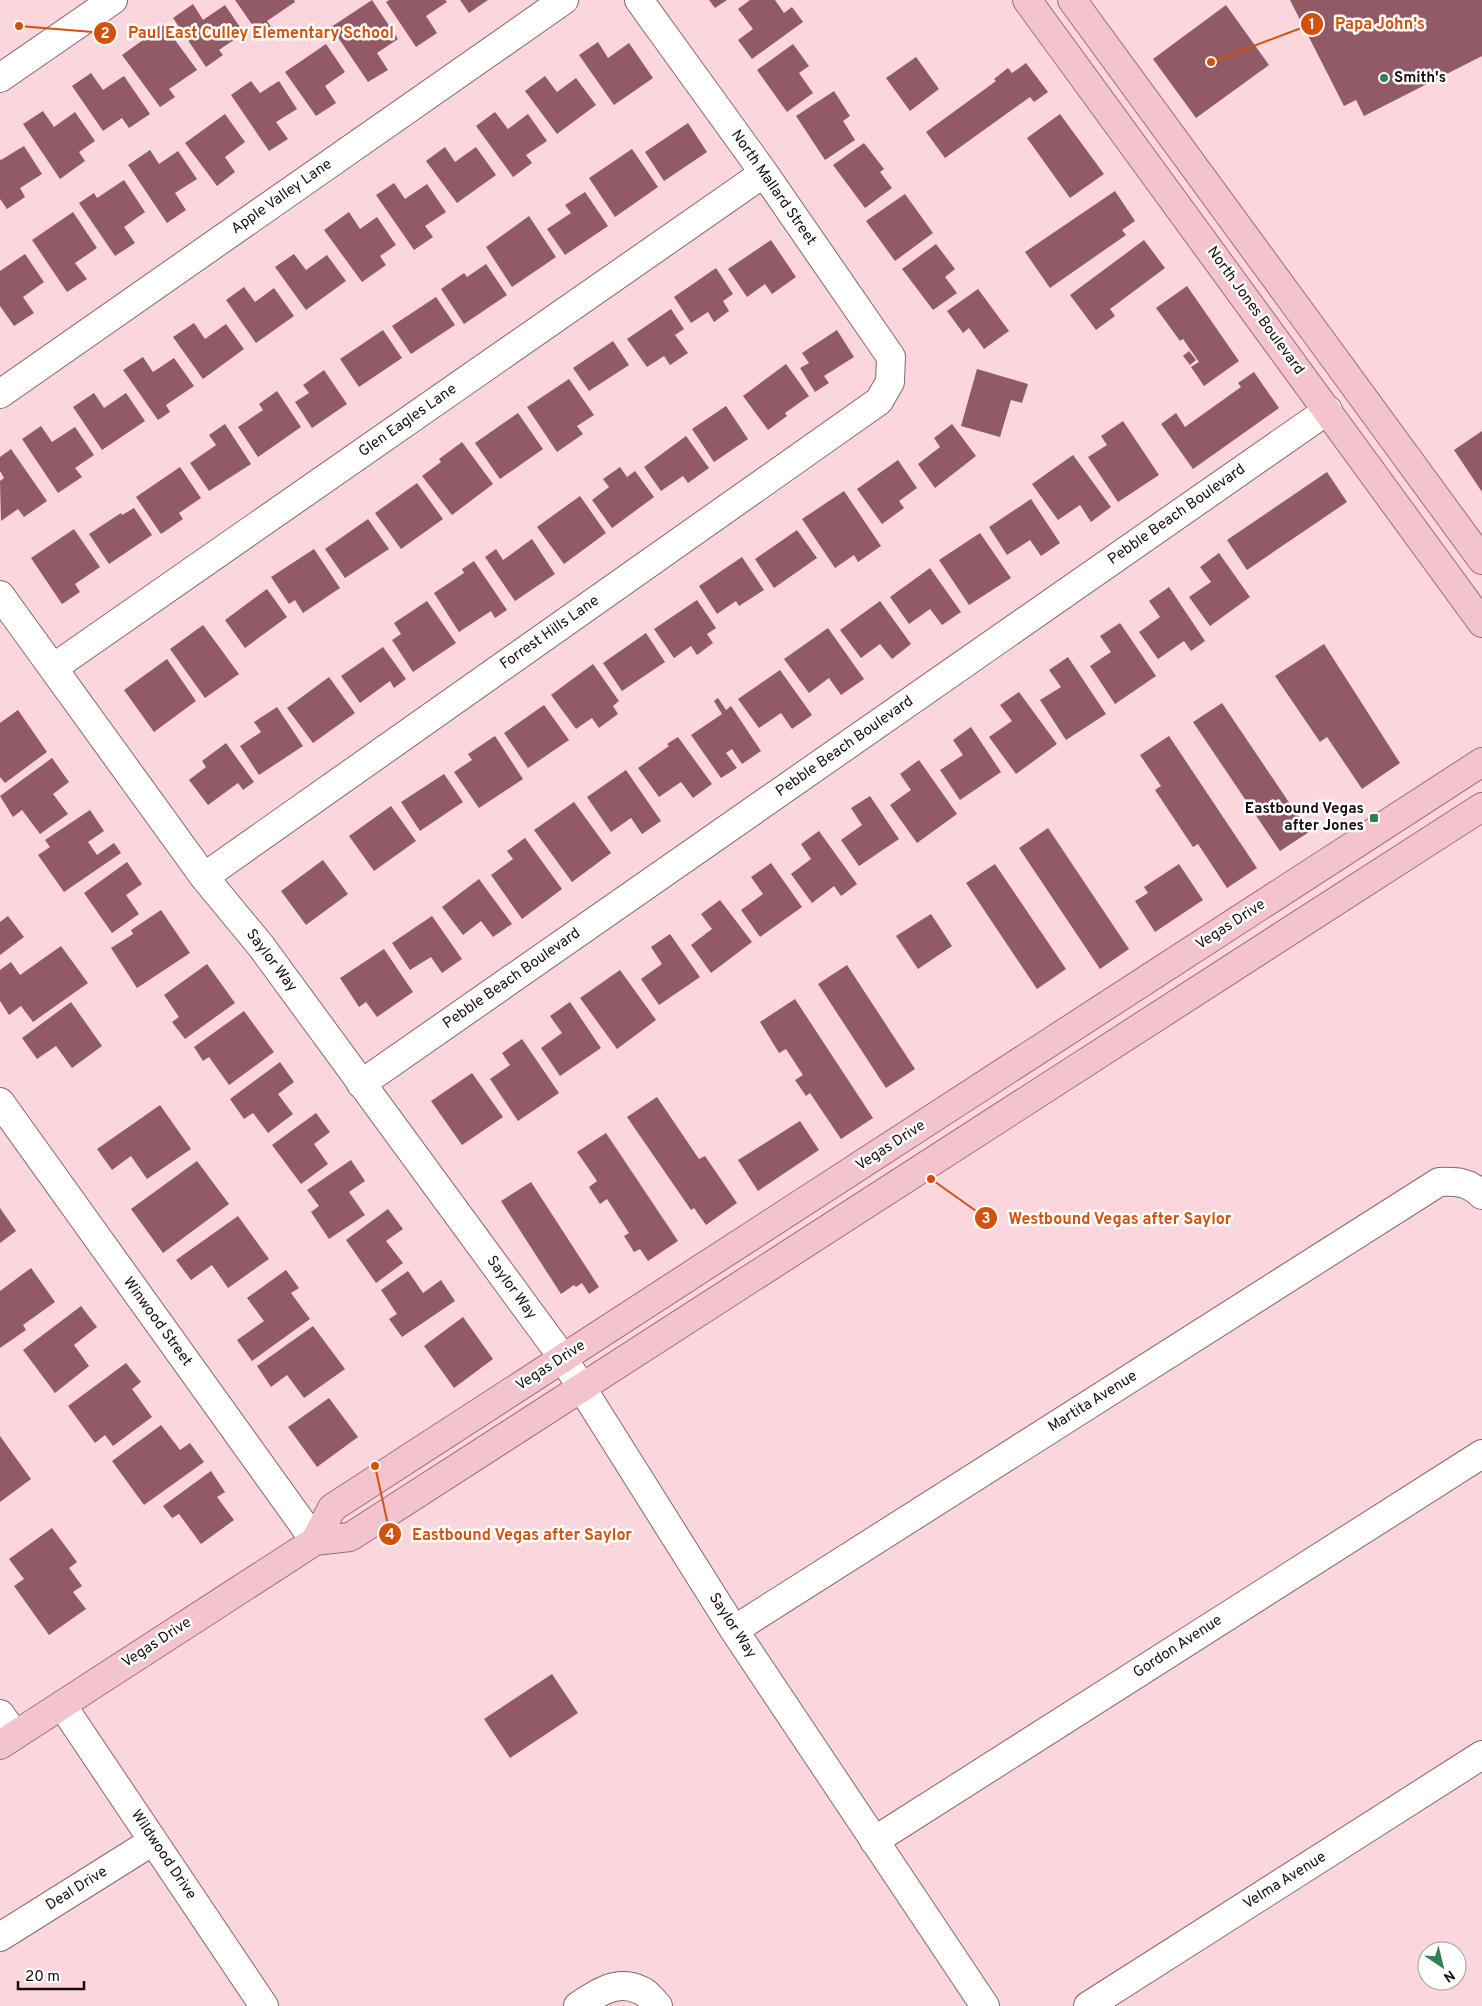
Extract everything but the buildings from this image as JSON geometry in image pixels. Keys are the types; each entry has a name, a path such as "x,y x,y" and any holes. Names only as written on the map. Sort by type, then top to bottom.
{"main road":[{"name":"North Jones Boulevard","path":"1026,0 1328,410 1482,623"},
{"path":"1072,0 1482,560"},
{"path":"1195,229 1224,209"},
{"path":"1328,410 1362,427 1408,459"},
{"name":"Vegas Drive","path":"315,1542 332,1508 1482,762"},
{"name":"Vegas Drive","path":"5,1731 62,1705 315,1542 350,1537 1482,807"}],"street":[{"path":"0,78 113,0"},
{"name":"Apple Valley Lane","path":"0,394 564,0"},
{"name":"North Mallard Street","path":"639,0 892,357 890,382"},
{"name":"Glen Eagles Lane","path":"53,668 764,174"},
{"name":"Forrest Hills Lane","path":"204,878 879,401 890,382"},
{"name":"Pebble Beach Boulevard","path":"361,1084 1328,410"},
{"name":"Saylor Way","path":"0,595 204,878 261,946 563,1358 734,1630 985,2006"},
{"name":"Winwood Street","path":"0,1102 315,1542"},
{"name":"Martita Avenue","path":"734,1630 1439,1182 1454,1181 1472,1186 1482,1195"},
{"name":"Gordon Avenue","path":"874,1841 1482,1454"},
{"name":"Wildwood Drive","path":"62,1705 264,2006"},
{"name":"Velma Avenue","path":"1088,2006 1482,1756"},
{"name":"Deal Drive","path":"0,1937 153,1841"},
{"path":"578,2006 604,1989 624,1986 642,1990 658,2006"}],"place":[{"name":"Paul East Culley Elementary School","path":"19,26"},
{"name":"Papa John's","path":"1211,62"},
{"name":"Smith's","path":"1384,78"},
{"name":"Eastbound Vegas after Jones","path":"1374,818"},
{"name":"Westbound Vegas after Saylor","path":"931,1179"},
{"name":"Eastbound Vegas after Saylor","path":"375,1466"}]}
